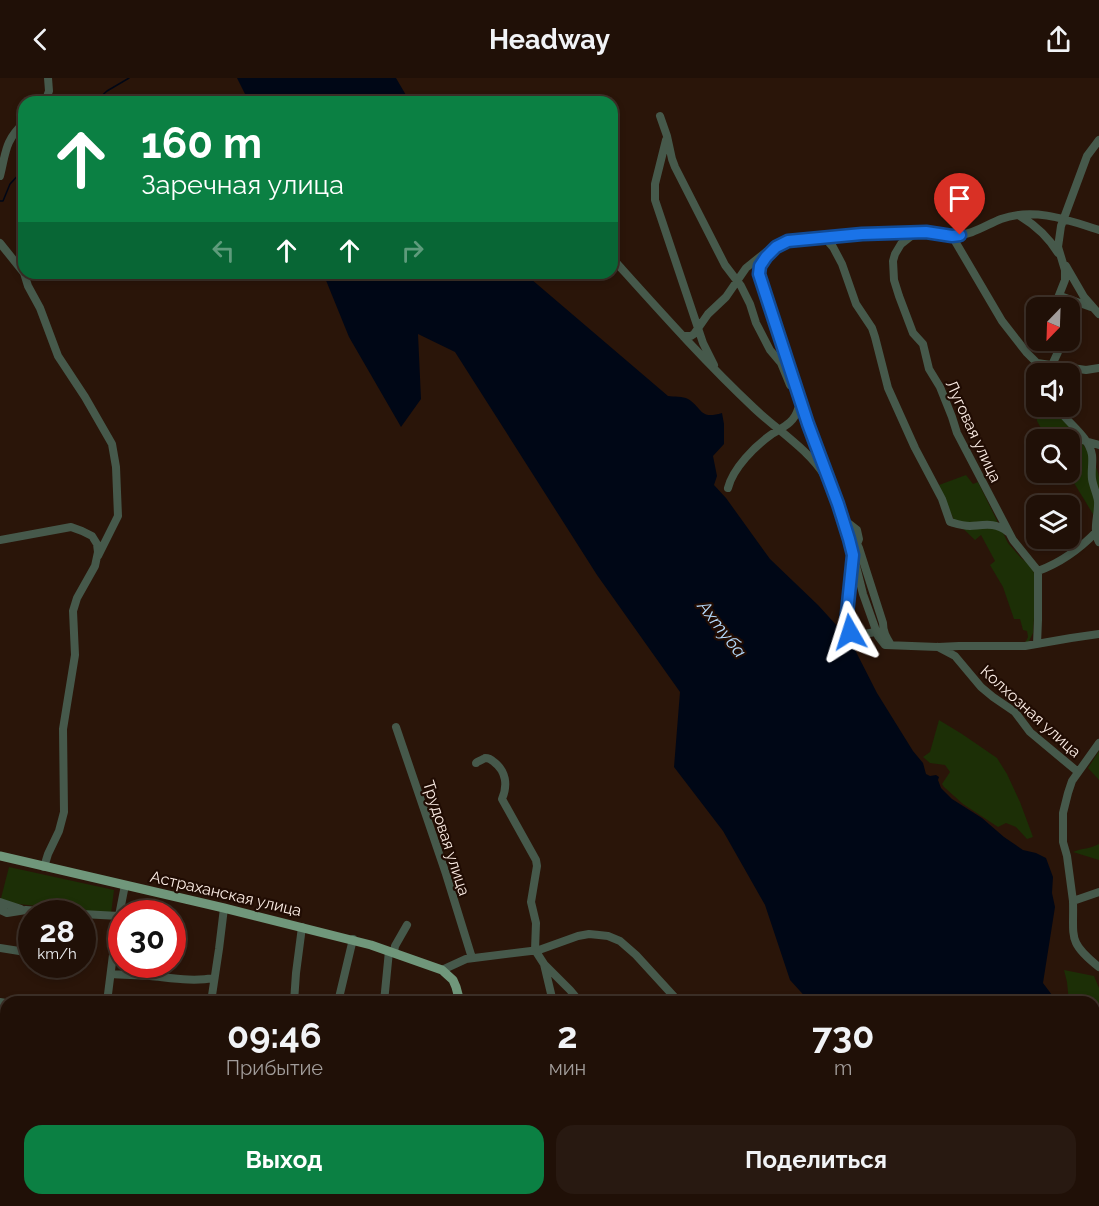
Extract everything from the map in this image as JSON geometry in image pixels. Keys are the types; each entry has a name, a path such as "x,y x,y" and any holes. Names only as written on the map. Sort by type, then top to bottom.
{"main road":[{"name":"Астраханская улица","path":"1,859 125,885 353,939 442,970"},
{"path":"442,970 453,980 458,996"}],"street":[{"path":"47,96 48,78"},
{"path":"660,116 675,167 715,246 750,304 756,323 770,350 781,363 798,409 819,453"},
{"path":"0,176 8,141 18,128"},
{"path":"667,136 655,184 655,200 703,342 717,371"},
{"path":"1058,297 1065,280 1065,270 1058,247 1059,235 1087,156 1099,140"},
{"path":"683,336 694,334 708,314 726,297 746,268 765,253 788,241 862,234 926,232 952,236 972,232 1002,219 1040,215 1064,219 1099,230"},
{"path":"1018,216 1030,223 1056,248 1084,297 1099,314"},
{"name":"Луговая улица","path":"916,233 898,247 893,261 898,296 913,333 923,344 930,369 940,387 957,433 1013,540 1038,571"},
{"path":"952,236 1002,321 1037,363"},
{"path":"825,238 842,264 856,304 876,337 888,388 915,448 939,493 950,522 966,526 992,524 1003,528 1010,534"},
{"path":"0,243 18,266"},
{"path":"759,274 760,266 773,249"},
{"path":"618,265 754,409 815,462 829,484 857,544 880,612 883,630 891,645"},
{"path":"746,268 754,268 759,274 808,424 838,504"},
{"path":"26,279 40,308 58,356 112,444 118,503 118,516 77,598 73,611 75,655 63,729 64,812 44,867"},
{"path":"1080,303 1093,308"},
{"path":"1080,371 1099,368"},
{"path":"1080,369 1086,370"},
{"path":"728,488 748,455 778,430 787,426 798,409"},
{"path":"1065,417 1077,429 1092,454 1091,477 1098,500 1097,539 1099,542"},
{"path":"1085,441 1099,447 1092,454"},
{"path":"846,522 863,594 876,632 883,644 891,645"},
{"path":"0,540 71,527 88,533 94,539 97,544 98,558"},
{"path":"1036,644 1038,571 1062,559 1097,530"},
{"path":"857,544 853,555 846,623 850,632 857,635 876,632"},
{"name":"Колхозная улица","path":"891,645 1025,646 1099,634"},
{"name":"Колхозная улица","path":"938,647 955,656 981,687 1015,712 1030,732 1078,772"},
{"name":"Трудовая улица","path":"396,727 472,958"},
{"name":"Колхозная улица","path":"1099,743 1072,781 1062,824 1073,901 1073,936 1077,946 1099,967"},
{"path":"476,763 484,758 489,759 494,761 503,772 506,785 502,799 536,860 531,902 536,923 534,950 574,996"},
{"path":"122,900 125,885"},
{"path":"1073,901 1099,892"},
{"path":"0,902 18,908"},
{"path":"212,996 224,908"},
{"path":"0,910 7,913 18,911"},
{"path":"385,996 391,951 408,926"},
{"path":"294,996 302,927"},
{"path":"442,970 472,958 548,948 578,936 589,934 608,936 620,941 636,955 674,996"},
{"path":"339,996 353,939"},
{"path":"0,948 18,951"},
{"path":"544,964 552,996"},
{"path":"108,996 110,978"},
{"path":"168,978 204,980 214,978"}],"green space":[{"path":"1037,417 1061,417 1072,429 1041,429"},
{"path":"1080,439 1093,461 1099,477 1099,524 1074,483 1080,483"},
{"path":"966,475 973,484 978,482 1008,543 1031,566 1034,573 1036,588 1033,633 1029,641 1025,643 1028,637 1027,631 1023,630 1020,619 1014,619 1003,587 990,565 995,561 981,535 975,540 954,520 939,485"},
{"path":"939,720 997,758 1020,802 1033,837 1027,839 1016,827 1006,823 998,827 963,804 944,787 942,784 950,772 945,765 930,763 923,757 930,752"},
{"path":"1099,751 1099,780 1088,768"},
{"path":"1099,844 1099,860 1073,852 1092,847"},
{"path":"9,867 114,890 113,900 108,900 108,914 96,912 96,900 18,900 18,904 0,902"},
{"path":"1064,970 1094,976 1099,988 1099,996 1068,996"}],"water":[{"path":"237,78 396,78 406,96 246,96"},
{"name":"Ахтуба","path":"325,279 531,279 668,396 688,399 705,414 722,413 724,444 713,456 717,476 714,485 770,559 818,605 850,640 877,693 923,763 926,774 939,777 941,788 952,799 982,818 1004,837 1023,850 1046,858 1053,877 1052,893 1055,907 1043,983 1052,996 805,996 790,980 765,905 723,831 674,767 680,692 597,575 455,352 418,334 421,399 401,427 349,337"}],"waterway":[{"path":"102,96 129,78"},
{"path":"0,201 3,201 10,184 18,175"}],"route":[{"path":"850,632 846,623 853,555 838,504 808,424 759,274 760,266 776,247 788,241 862,234 926,232 960,235"}]}
